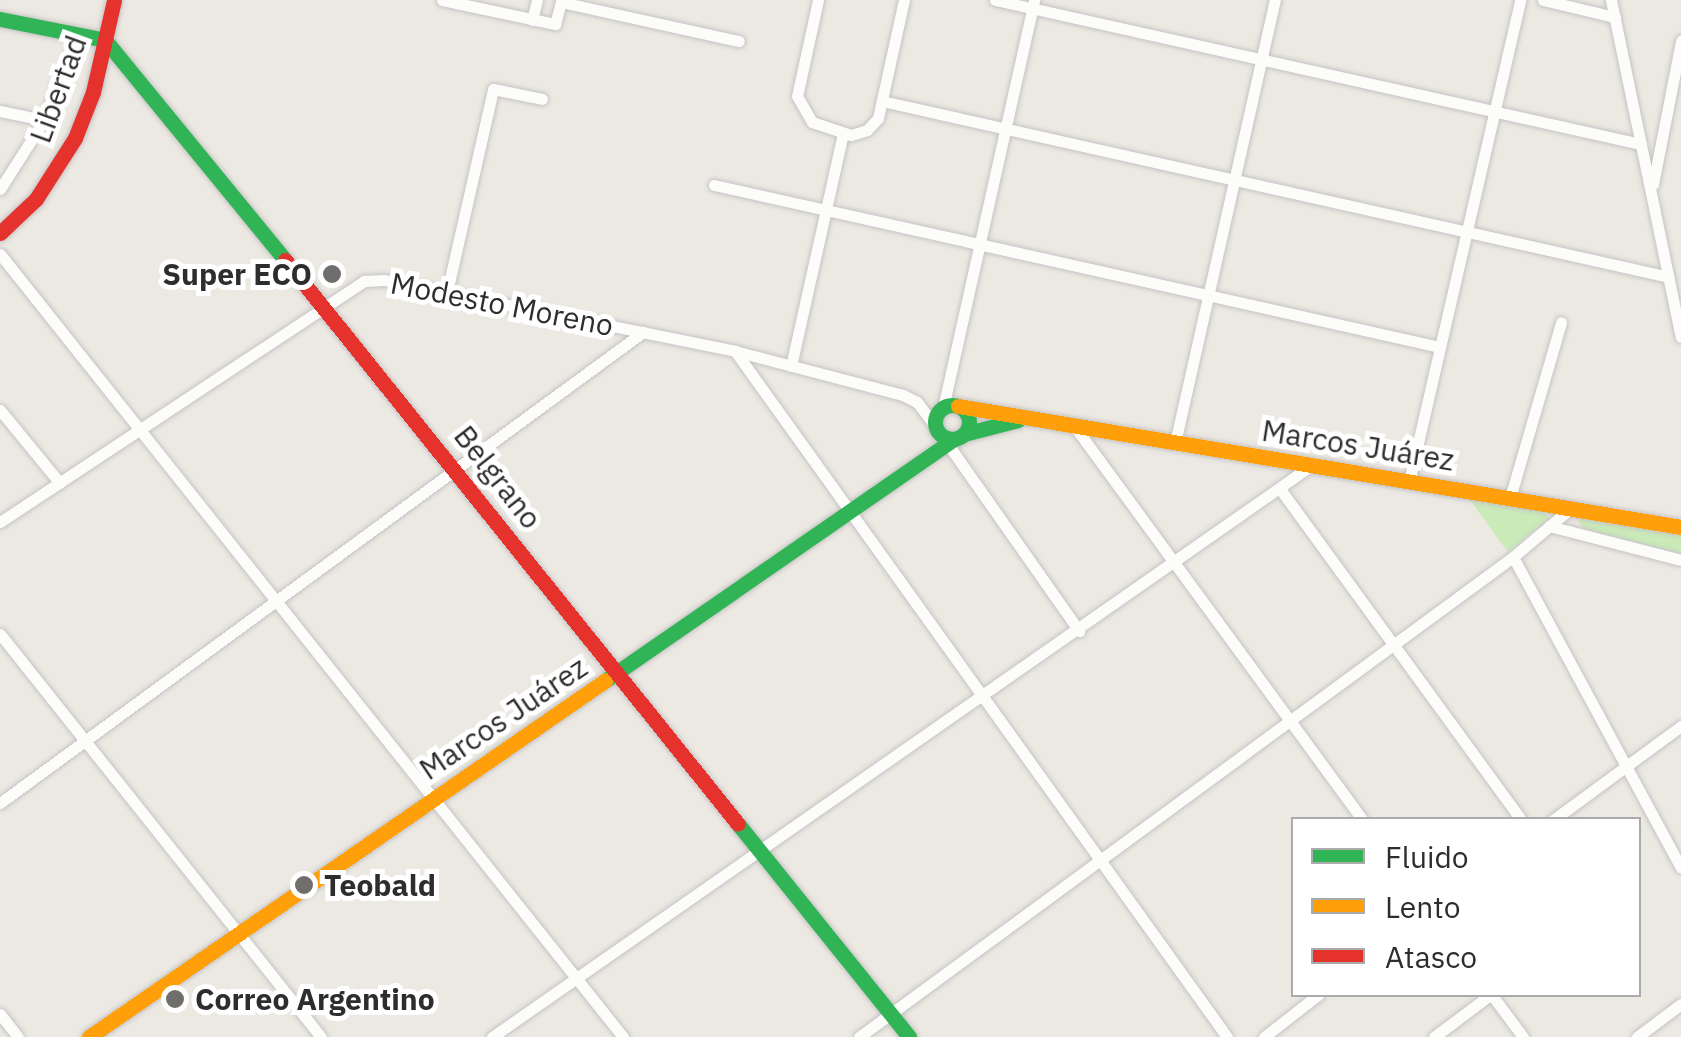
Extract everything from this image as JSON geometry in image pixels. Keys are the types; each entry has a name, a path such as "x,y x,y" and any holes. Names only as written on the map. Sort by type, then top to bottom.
{"main road":[{"name":"Libertad","path":"0,234 36,198 64,158 83,120 114,0"},
{"path":"0,20 106,40"},
{"name":"Belgrano","path":"106,40 324,304 909,1037"},
{"path":"950,407 968,416 948,436 950,407"},
{"name":"Marcos Juárez","path":"950,407 1681,526"},
{"name":"Marcos Juárez","path":"89,1037 850,511 948,436 1026,418"}],"street":[{"path":"442,0 555,24 559,1 740,41"},
{"path":"532,20 538,0"},
{"path":"818,0 797,96 812,122 842,134 867,130 878,118 904,0"},
{"path":"995,0 1034,4 1261,62 1641,144"},
{"path":"1175,443 1275,0"},
{"path":"1409,482 1520,0"},
{"path":"1543,0 1615,17"},
{"path":"1611,0 1681,337"},
{"path":"950,407 979,245 1034,4"},
{"path":"0,190 44,120 78,35"},
{"path":"1651,193 1681,40"},
{"path":"447,292 493,90 542,100"},
{"path":"882,101 1668,277"},
{"path":"0,111 44,120"},
{"path":"1665,123 1681,127"},
{"path":"791,366 842,134"},
{"path":"714,185 1440,347"},
{"path":"0,254 136,431 623,1037"},
{"name":"Modesto Moreno","path":"0,522 364,281 447,292 643,332 903,395 917,402 948,436 1078,631"},
{"path":"1510,498 1561,322"},
{"path":"0,803 458,472 643,332"},
{"path":"735,352 1227,1037"},
{"path":"0,410 60,483"},
{"path":"1075,427 1360,817"},
{"path":"492,1037 1312,465"},
{"path":"1280,489 1519,817"},
{"path":"859,1037 1513,558 1571,508"},
{"path":"1550,526 1681,560"},
{"path":"1513,558 1681,868"},
{"path":"0,634 322,1037"},
{"path":"1557,817 1681,726"},
{"path":"1264,1037 1316,997"},
{"path":"1434,1037 1487,997"},
{"path":"1493,997 1523,1037"},
{"path":"1637,1037 1681,1004"},
{"path":"0,1014 18,1037"}],"green space":[{"path":"1470,500 1544,511 1549,519 1508,552"},
{"path":"1581,517 1681,535 1681,554 1584,529 1578,521"}],"traffic: fast":[{"path":"0,19 105,40 285,260"},
{"path":"952,405 964,410 969,422 964,434 952,439 940,434 935,422 940,410 952,405"},
{"path":"964,434 1018,420"},
{"path":"606,680 954,439"},
{"path":"738,824 909,1037"}],"traffic: slow":[{"path":"958,406 1681,527"},
{"path":"89,1037 606,680"}],"traffic: jam":[{"path":"0,233 36,199 75,138 93,92 114,0"},
{"path":"285,260 738,824"}],"place":[{"name":"Super ECO","path":"332,274"},
{"name":"Teobald","path":"304,885"},
{"name":"Correo Argentino","path":"175,999"}]}
